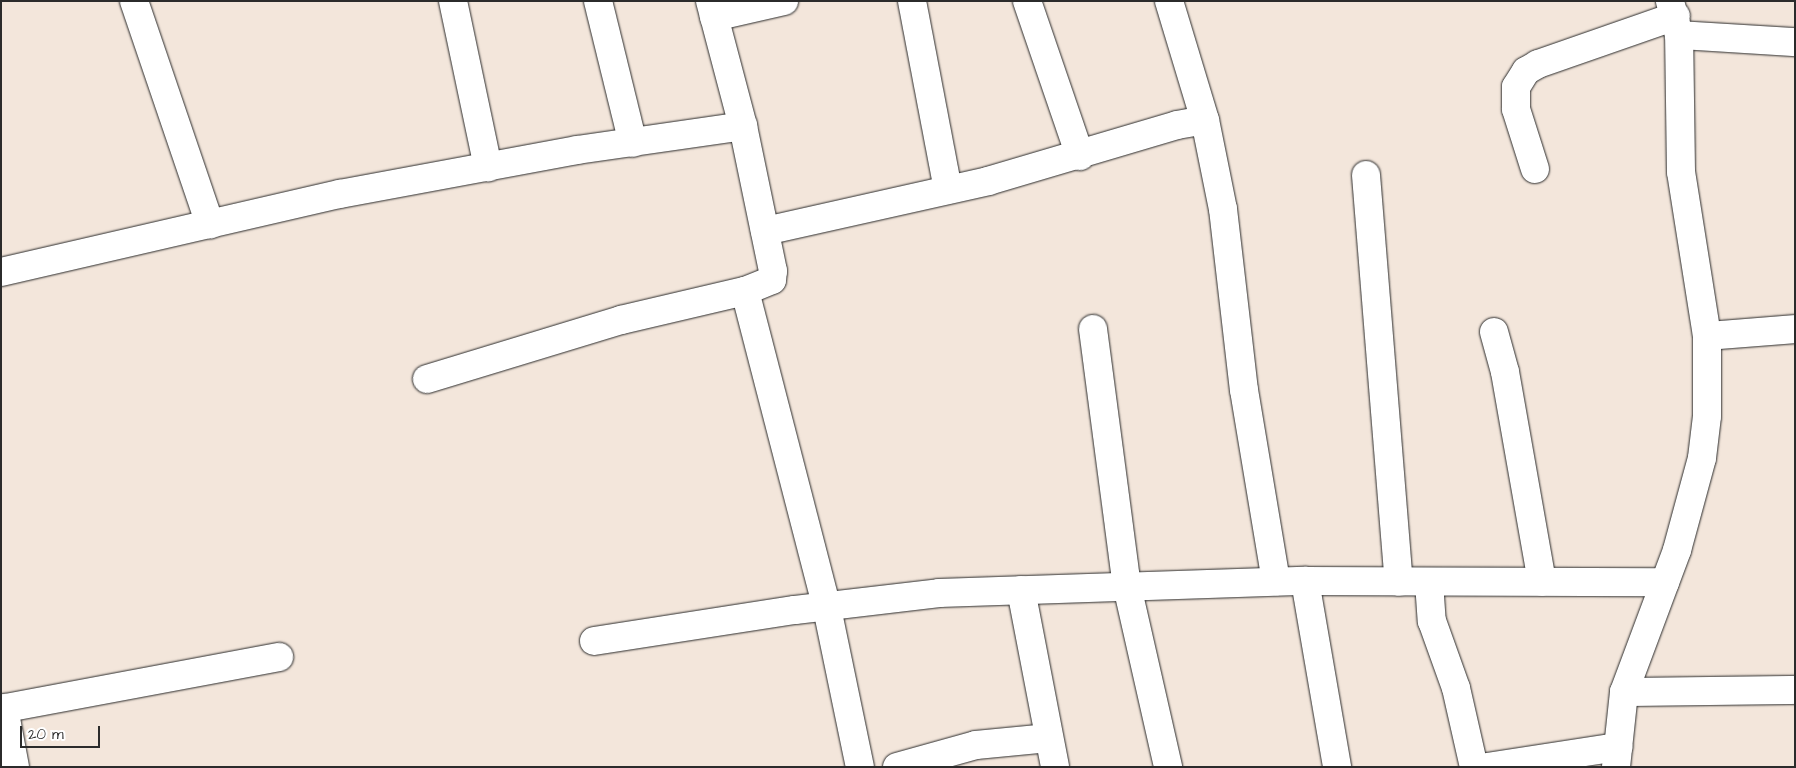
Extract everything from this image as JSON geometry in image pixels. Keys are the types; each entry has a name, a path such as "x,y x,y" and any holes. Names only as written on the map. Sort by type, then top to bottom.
{"street":[{"path":"134,1 210,224"},
{"path":"453,1 488,166"},
{"path":"598,1 633,143"},
{"path":"428,378 621,320 745,292 768,282 774,276 743,126 712,9 784,1"},
{"path":"912,1 948,190"},
{"path":"1027,1 1080,156"},
{"path":"1169,1 1205,120 1223,209 1244,390 1276,581"},
{"path":"1487,767 1617,757 1624,692 1677,550 1702,458 1707,416 1706,336 1681,172 1675,18"},
{"path":"1535,169 1516,110 1516,86 1526,71 1675,18 1795,42"},
{"path":"765,231 948,190 1080,156 1177,125 1205,120"},
{"path":"1,272 340,194 488,166 743,126"},
{"path":"1366,175 1399,582"},
{"path":"745,292 827,608 860,767"},
{"path":"1706,336 1795,328"},
{"path":"1093,329 1127,586 1168,767"},
{"path":"1494,332 1505,372 1542,582"},
{"path":"594,641 795,610 827,608 939,593 1276,581 1665,582"},
{"path":"1305,581 1337,767"},
{"path":"1429,582 1434,626 1456,688 1474,767"},
{"path":"1021,590 1055,767"},
{"path":"15,767 3,709 278,656"},
{"path":"1624,692 1795,690"},
{"path":"897,767 976,745 1048,738"}]}
